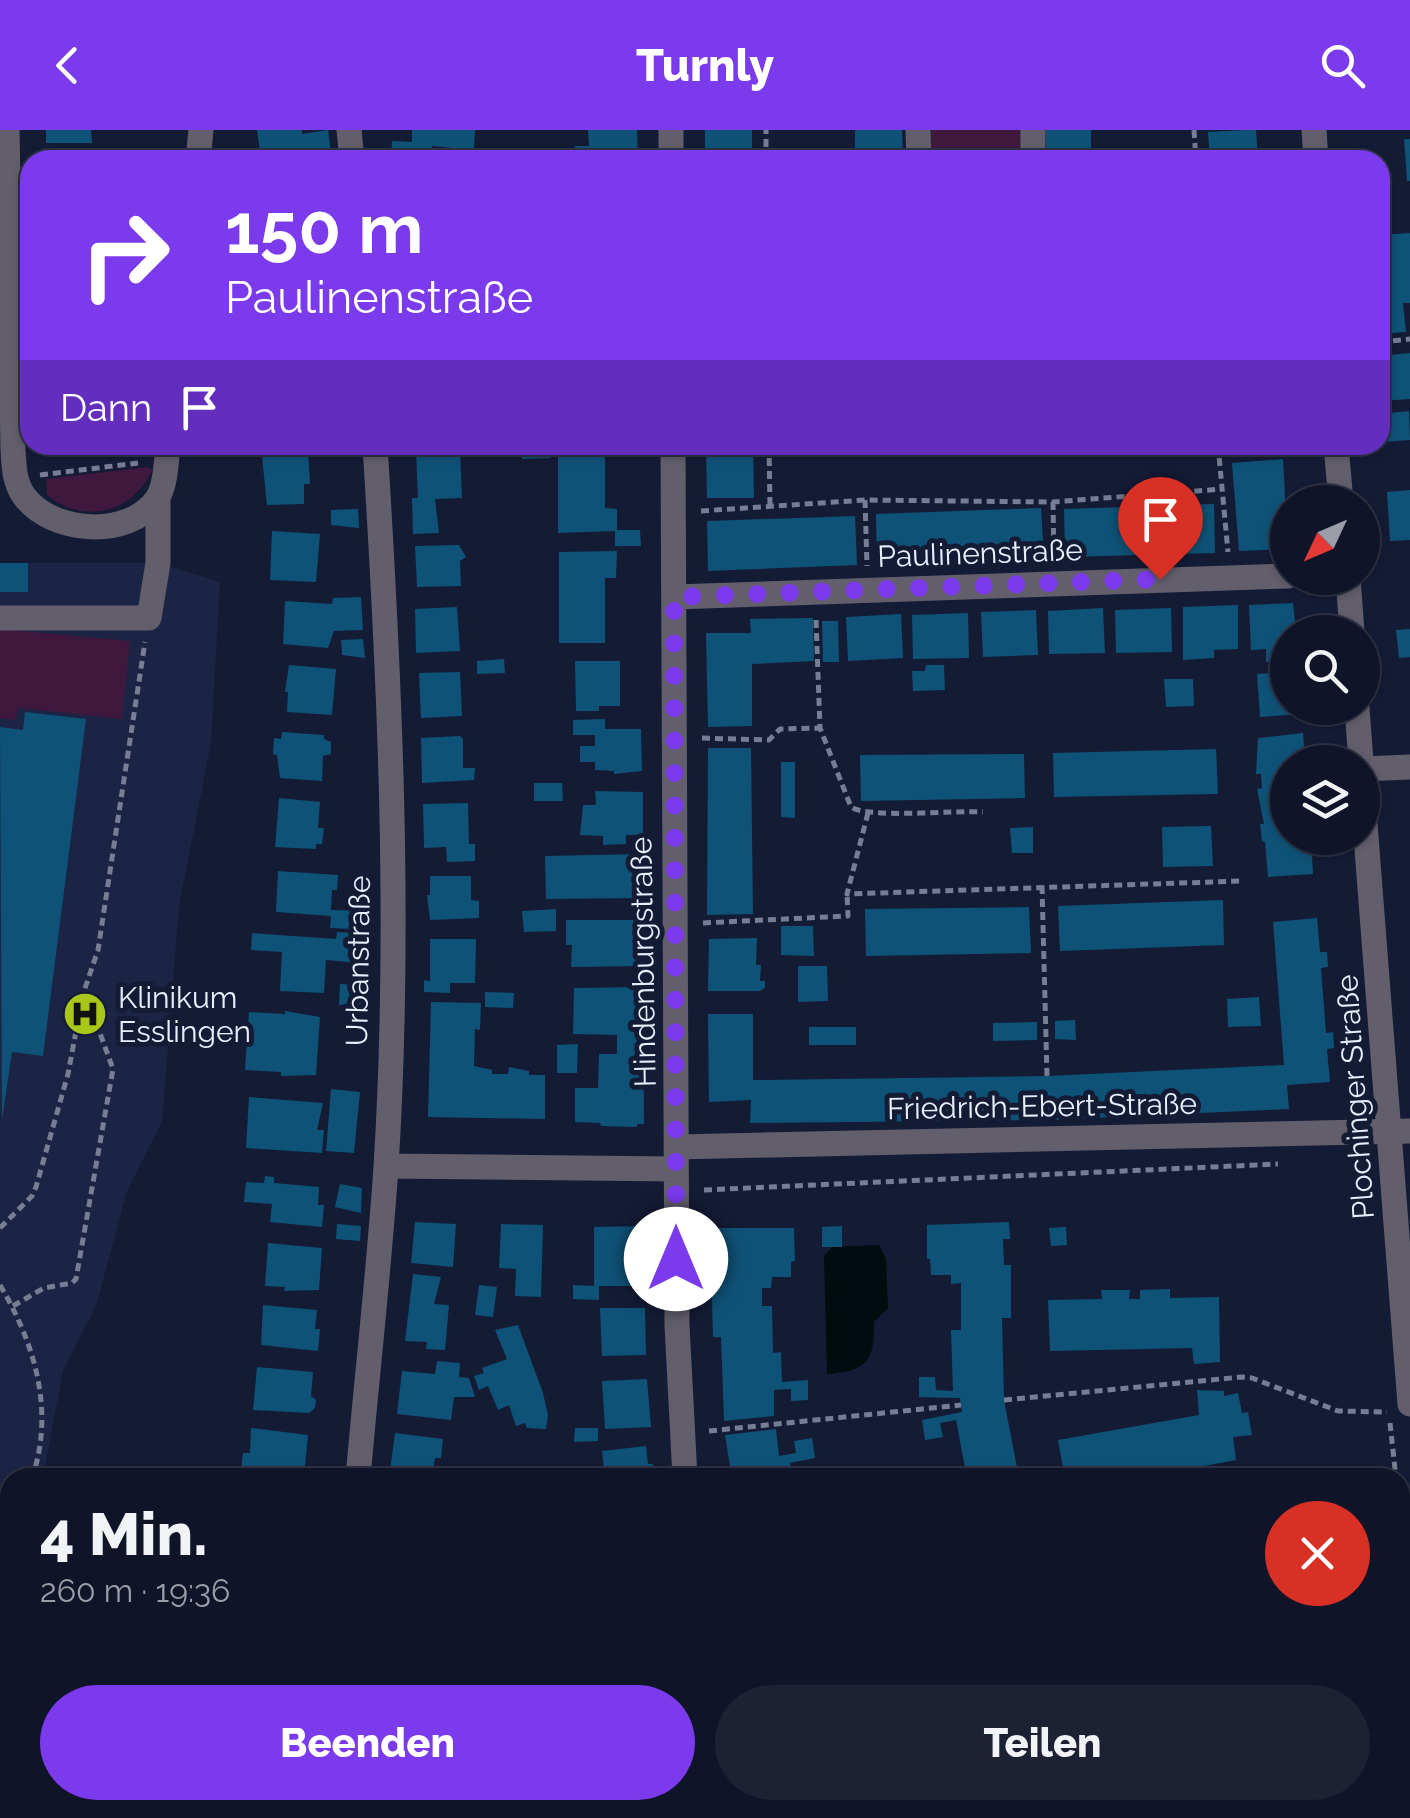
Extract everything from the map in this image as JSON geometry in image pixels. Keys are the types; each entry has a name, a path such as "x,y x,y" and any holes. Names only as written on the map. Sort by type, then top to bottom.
{"street":[{"path":"7,130 10,306 6,367 16,479 25,498 41,512 80,526 127,521 158,497"},
{"path":"0,618 149,618 158,563 158,497 167,455"},
{"name":"Urbanstraße","path":"359,1468 386,1166 392,983 392,859 376,455"},
{"name":"Hindenburgstraße","path":"673,455 676,1158 684,1468"},
{"path":"1337,455 1340,485"},
{"name":"Paulinenstraße","path":"674,597 1270,576"},
{"path":"1380,766 1410,767"},
{"name":"Plochinger Straße","path":"1370,855 1400,1131 1405,1407"},
{"name":"Friedrich-Ebert-Straße","path":"386,1166 1400,1131"}],"path":[{"path":"16,479 155,455"},
{"path":"769,455 770,506"},
{"path":"1219,455 1230,577"},
{"path":"674,511 866,500 1053,502 1222,489"},
{"path":"866,500 868,589"},
{"path":"1053,502 1054,583"},
{"path":"816,592 820,728 851,807 868,813 983,812"},
{"path":"0,1228 36,1188 68,1074 98,950 149,618"},
{"path":"674,739 769,740 780,729 820,728"},
{"path":"703,923 848,916 847,894 868,813"},
{"path":"847,894 1242,881"},
{"path":"1042,886 1047,1076"},
{"path":"13,1306 44,1288 76,1279 113,1069 97,1026 81,1010"},
{"path":"700,1191 1288,1164"},
{"path":"0,1284 13,1306 42,1390 44,1425 34,1468"},
{"path":"1004,1400 1241,1376 1352,1414 1405,1407"},
{"path":"681,1434 961,1405"}],"shaded area":[{"path":"931,130 1021,130 1022,150 931,150"},
{"path":"148,467 152,470 144,485 120,505 106,510 76,510 47,495 46,479"},
{"name":"Klinikum Esslingen","path":"0,563 158,563 220,582 211,743 179,906 162,1122 127,1191 96,1306 63,1371 45,1468 0,1468"},
{"path":"0,629 130,641 122,719 18,708 16,720 0,718"},
{"path":"879,1245 886,1259 888,1308 874,1322 870,1355 859,1367 827,1374 824,1256 832,1247"}],"building":[{"path":"46,130 91,130 92,143 46,143"},
{"path":"257,130 302,130 302,134 328,130 331,150 260,150"},
{"path":"412,130 475,130 474,150 432,146 432,150 392,150 392,141 412,142"},
{"path":"588,130 637,130 638,150 575,150 575,146 589,146"},
{"path":"705,130 752,130 752,150 705,150"},
{"path":"855,130 902,130 903,150 855,150"},
{"path":"1046,130 1091,130 1091,150 1046,150"},
{"path":"1256,130 1257,150 1209,150 1208,132"},
{"path":"1404,139 1410,139 1410,181 1407,181"},
{"path":"1410,233 1410,303 1403,303 1406,332 1390,333 1390,234"},
{"path":"1410,353 1410,399 1390,400 1390,355"},
{"path":"1409,411 1410,440 1390,441 1390,413"},
{"path":"262,455 308,455 310,484 304,484 304,504 267,505"},
{"path":"416,455 460,455 462,498 435,499 439,533 413,534 412,498 418,498"},
{"path":"522,455 550,455 550,458 522,459"},
{"path":"558,455 605,455 605,508 617,509 617,530 640,530 641,546 615,546 615,531 558,533"},
{"path":"706,455 753,455 754,498 707,498"},
{"path":"1283,459 1284,485 1270,485 1270,550 1239,551 1232,463"},
{"path":"1410,490 1410,540 1390,541 1387,492"},
{"path":"1214,504 1215,553 1065,557 1064,509"},
{"path":"1041,508 1044,558 877,564 876,514"},
{"path":"358,509 359,528 331,525 331,510"},
{"path":"855,516 857,565 708,571 707,521"},
{"path":"272,531 320,534 316,582 270,580"},
{"path":"459,545 466,557 460,561 461,586 417,587 415,546"},
{"path":"617,551 616,578 605,578 605,643 559,643 559,552"},
{"path":"0,563 28,563 28,592 0,592"},
{"path":"361,597 363,630 334,631 328,648 283,644 285,601 332,604 333,598"},
{"path":"1293,603 1294,615 1270,615 1270,662 1266,662 1266,649 1251,650 1249,605"},
{"path":"1238,605 1238,649 1214,650 1214,658 1183,660 1183,607"},
{"path":"457,607 460,651 416,653 415,609"},
{"path":"1103,608 1105,653 1049,654 1048,611"},
{"path":"1171,608 1172,652 1116,653 1115,610"},
{"path":"1036,610 1038,655 983,657 981,612"},
{"path":"968,613 969,658 913,659 912,615"},
{"path":"901,614 903,658 848,661 846,617"},
{"path":"813,618 814,661 752,664 752,726 708,727 706,633 751,633 750,619"},
{"path":"822,621 838,621 839,662 823,662"},
{"path":"1410,629 1410,657 1399,658 1396,630"},
{"path":"363,639 365,658 342,655 341,640"},
{"path":"504,659 505,673 477,674 477,661"},
{"path":"575,661 620,661 620,706 576,711"},
{"path":"289,665 336,669 332,715 287,712"},
{"path":"926,665 944,665 945,690 913,691 912,671 925,671"},
{"path":"460,672 462,716 421,718 419,673"},
{"path":"1270,673 1270,716 1260,717 1257,674"},
{"path":"1164,679 1193,679 1194,706 1166,707"},
{"path":"25,712 86,719 43,1056 12,1052 2,1120 0,727 23,730"},
{"path":"605,719 605,729 641,729 642,771 614,774 595,770 595,762 580,762 580,746 595,746 595,735 573,735 573,720"},
{"path":"282,732 324,735 331,742 331,754 323,756 322,781 280,778 277,755 273,754 274,738 281,739"},
{"path":"1303,733 1304,745 1270,745 1270,855 1312,855 1313,874 1268,877 1257,789 1262,788 1261,774 1256,774 1258,738"},
{"path":"460,736 463,768 475,768 474,780 422,783 421,738"},
{"path":"708,748 751,748 753,914 707,915"},
{"path":"1216,749 1218,794 1054,797 1053,753"},
{"path":"1024,754 1025,798 861,801 860,755"},
{"path":"781,762 795,762 795,818 781,817"},
{"path":"534,783 562,783 563,801 534,801"},
{"path":"595,791 643,792 643,835 626,835 626,844 603,845 603,836 580,835 583,805 596,805"},
{"path":"279,798 320,802 318,828 324,828 322,844 316,844 316,849 275,847"},
{"path":"468,803 469,844 475,844 475,861 447,862 446,847 424,848 423,804"},
{"path":"1211,826 1213,866 1163,867 1162,827"},
{"path":"1033,827 1033,853 1012,853 1010,828"},
{"path":"642,854 643,898 546,899 545,856"},
{"path":"278,871 338,875 331,910 371,911 371,930 330,928 331,916 276,912"},
{"path":"430,876 471,876 471,900 479,901 479,918 430,920"},
{"path":"1223,900 1224,945 1060,951 1058,906"},
{"path":"1029,907 1031,953 866,956 865,909"},
{"path":"556,909 556,931 524,932 522,911"},
{"path":"1317,918 1320,952 1327,952 1328,967 1321,968 1326,1033 1333,1032 1334,1048 1327,1049 1330,1082 1287,1085 1289,1109 1048,1120 750,1123 751,1100 709,1102 708,1014 753,1014 753,1080 1047,1076 1284,1065 1273,922"},
{"path":"566,920 643,920 643,966 571,967 572,945 566,945"},
{"path":"781,926 813,926 814,956 781,955"},
{"path":"337,932 371,934 371,964 326,960 324,993 280,991 282,952 251,950 252,933 336,939"},
{"path":"757,938 756,965 761,965 760,981 765,981 765,988 708,991 709,939"},
{"path":"430,939 476,939 475,983 450,983 450,993 424,992 424,980 430,981"},
{"path":"798,966 827,966 828,1001 798,1002"},
{"path":"340,984 371,986 370,1007 339,1005"},
{"path":"643,987 644,1124 601,1126 575,1122 575,1088 598,1088 599,1054 617,1054 617,1035 573,1034 574,988"},
{"path":"485,992 514,993 513,1008 485,1007"},
{"path":"1259,997 1261,1026 1228,1027 1227,999"},
{"path":"431,1002 481,1003 480,1030 475,1029 474,1066 492,1070 492,1074 508,1074 509,1067 529,1071 529,1075 545,1075 545,1119 428,1117"},
{"path":"285,1011 320,1017 316,1075 281,1076 281,1072 245,1070 249,1012"},
{"path":"1075,1020 1076,1040 1055,1039 1055,1021"},
{"path":"1037,1022 1037,1040 993,1041 993,1023"},
{"path":"809,1027 856,1027 856,1045 809,1045"},
{"path":"578,1044 577,1073 557,1073 557,1045"},
{"path":"331,1089 360,1092 354,1153 326,1151"},
{"path":"249,1097 323,1103 317,1130 324,1130 322,1153 246,1148"},
{"path":"265,1176 274,1177 274,1183 319,1187 318,1205 324,1205 322,1227 270,1222 272,1204 244,1202 246,1182 264,1183"},
{"path":"340,1184 362,1188 361,1213 335,1207"},
{"path":"415,1222 456,1224 453,1267 411,1263"},
{"path":"1009,1222 1010,1239 1003,1239 1004,1265 1011,1265 1011,1318 1002,1318 1004,1400 1017,1468 965,1468 956,1420 940,1423 943,1437 925,1440 922,1420 962,1412 960,1398 919,1397 919,1377 935,1377 936,1390 953,1391 951,1330 961,1330 961,1283 951,1284 951,1275 931,1275 927,1225"},
{"path":"337,1224 361,1226 360,1241 336,1239"},
{"path":"501,1224 543,1225 541,1297 515,1296 516,1269 499,1268"},
{"path":"644,1226 645,1286 599,1286 599,1300 573,1299 573,1285 594,1286 594,1227"},
{"path":"842,1226 842,1247 822,1247 822,1227"},
{"path":"1066,1227 1067,1245 1051,1246 1049,1228"},
{"path":"710,1228 794,1228 795,1261 791,1262 791,1277 772,1277 771,1288 762,1288 762,1306 772,1306 773,1353 781,1352 782,1382 808,1380 808,1400 791,1401 791,1389 774,1390 774,1416 724,1421 721,1337 713,1337"},
{"path":"268,1243 322,1248 319,1290 284,1291 285,1287 265,1286"},
{"path":"413,1274 441,1277 434,1304 449,1305 445,1350 426,1349 427,1342 405,1341"},
{"path":"479,1285 497,1287 493,1317 475,1315"},
{"path":"1170,1289 1170,1298 1219,1297 1220,1362 1194,1364 1192,1348 1050,1351 1048,1300 1102,1299 1101,1290 1130,1290 1129,1299 1140,1299 1140,1290"},
{"path":"263,1305 317,1310 318,1351 261,1345"},
{"path":"600,1308 645,1308 646,1355 602,1356"},
{"path":"518,1325 543,1393 548,1415 546,1429 527,1428 525,1423 516,1426 509,1405 498,1410 488,1386 479,1390 474,1376 484,1373 482,1368 507,1359 495,1330"},
{"path":"437,1361 460,1363 459,1377 469,1378 475,1397 454,1397 451,1420 397,1414 402,1371 435,1374"},
{"path":"257,1367 313,1372 311,1396 316,1400 315,1408 309,1413 253,1410"},
{"path":"647,1379 651,1427 605,1429 602,1381"},
{"path":"1197,1390 1224,1391 1224,1396 1238,1393 1242,1413 1248,1412 1252,1435 1233,1437 1236,1460 1193,1468 1063,1468 1058,1440 1199,1415"},
{"path":"251,1428 308,1435 305,1468 241,1468 243,1453 250,1453"},
{"path":"575,1428 598,1428 598,1441 574,1442"},
{"path":"776,1429 779,1456 796,1453 794,1441 812,1438 815,1458 790,1463 791,1468 730,1468 725,1435"},
{"path":"395,1433 443,1439 441,1458 435,1458 434,1468 390,1468"},
{"path":"646,1446 648,1464 654,1468 604,1468 602,1451"}],"place":[{"name":"Klinikum Esslingen","path":"85,1014"}],"route":[{"path":"676,1259 674,597 1160,579"}]}
